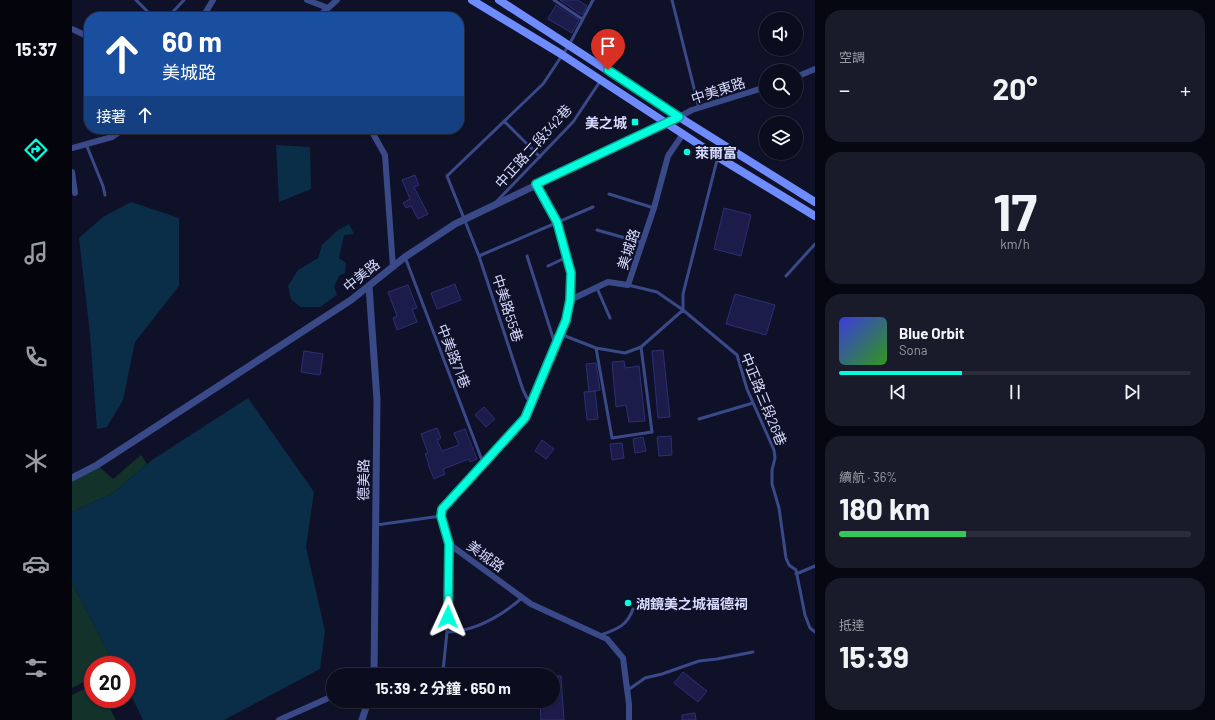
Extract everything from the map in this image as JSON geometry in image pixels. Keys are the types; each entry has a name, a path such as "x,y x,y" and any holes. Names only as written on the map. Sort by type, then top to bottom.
{"main road":[{"path":"472,0 561,54 718,157 815,216"},
{"path":"499,0 679,117 815,202"}],"street":[{"path":"206,12 213,0"},
{"path":"307,0 328,8"},
{"path":"324,12 336,0"},
{"path":"72,29 84,34"},
{"path":"803,74 815,69"},
{"name":"中美東路","path":"679,117 692,110 759,89"},
{"name":"中美路","path":"72,478 97,465 351,300 405,257 455,224 679,117"},
{"path":"72,148 112,137 116,134"},
{"path":"373,134 385,155 393,267"},
{"name":"美城路","path":"570,300 608,282 628,285 654,208 668,156 684,134"},
{"path":"72,172 75,193"},
{"name":"德美路","path":"369,286 377,400 374,668"},
{"path":"441,516 442,509 525,418 566,320 570,300"},
{"name":"美城路","path":"441,516 449,544 522,598 531,604 608,639 623,658 630,704 629,720"},
{"path":"279,720 326,699"},
{"path":"362,720 366,708"}],"lane":[{"path":"136,0 148,12"},
{"path":"173,12 184,0"},
{"path":"554,0 582,19"},
{"path":"540,157 504,121 543,84 568,45 593,0"},
{"path":"672,0 699,108"},
{"name":"中正路二段342巷","path":"494,205 573,122 601,80"},
{"name":"中美路55巷","path":"504,121 447,176 479,256 523,390 527,398 532,402"},
{"path":"86,144 103,186 105,195"},
{"path":"560,334 596,348 625,353 642,346 683,310 683,294 718,157 725,146"},
{"path":"536,184 557,222 571,273 570,300"},
{"path":"609,194 654,208"},
{"path":"479,256 593,206"},
{"path":"597,230 643,243"},
{"path":"786,276 815,244"},
{"path":"527,256 555,346"},
{"name":"中美路71巷","path":"405,257 484,463"},
{"path":"548,266 567,257"},
{"name":"中正路三段26巷","path":"628,285 657,292 683,310 737,355 740,370 774,450 775,458 772,470 772,484 779,508 786,558 789,565 796,570 805,615 810,628 815,632"},
{"path":"597,288 610,318"},
{"path":"596,348 612,438 652,432 642,346"},
{"path":"699,419 753,403"},
{"path":"376,525 441,516"},
{"path":"443,668 447,632 449,544"},
{"path":"796,574 815,566"},
{"path":"447,632 461,631 498,616 522,598"},
{"path":"599,636 618,628 630,619 633,609"},
{"path":"628,690 645,678 662,674 699,661 717,660 754,652"}],"green space":[{"path":"141,455 147,464 113,493 72,512 72,478 97,465 113,479"},
{"path":"72,583 110,656 84,656 84,682 72,688"},
{"path":"84,689 84,708 110,708 116,720 72,720 72,695"}],"water":[{"path":"276,145 310,147 311,189 279,202"},
{"path":"131,202 179,218 179,286 135,342 123,400 107,427 97,429 90,334 79,238 103,217"},
{"path":"349,224 354,234 344,235 339,258 346,263 345,273 339,276 334,287 337,295 320,307 300,307 291,299 288,286 298,270 318,258 322,245 337,231"},
{"path":"248,398 314,492 306,547 325,631 320,669 224,720 143,720 136,706 136,656 110,656 72,583 72,512 113,493 152,460"}],"building":[{"path":"560,0 578,0 587,6 582,15"},
{"path":"556,5 579,20 572,33 548,19"},
{"path":"415,175 419,185 414,187 428,214 418,219 411,206 406,208 403,203 410,199 402,180"},
{"path":"724,208 751,215 741,256 714,249"},
{"path":"455,284 461,300 437,309 431,293"},
{"path":"408,285 417,308 412,309 417,322 397,330 393,318 397,316 388,292"},
{"path":"735,294 775,305 766,335 726,324"},
{"path":"663,350 670,417 658,418 652,351"},
{"path":"304,351 323,354 320,375 301,372"},
{"path":"624,361 625,368 639,366 645,421 629,422 626,405 616,407 612,362"},
{"path":"596,363 600,390 589,392 586,364"},
{"path":"595,391 598,419 587,420 584,392"},
{"path":"484,407 495,419 486,427 475,415"},
{"path":"437,428 441,438 437,440 442,451 459,445 454,433 465,429 477,459 470,462 469,459 443,469 445,474 434,479 425,454 428,453 421,434"},
{"path":"671,436 672,455 659,456 657,437"},
{"path":"643,437 646,451 635,453 633,439"},
{"path":"542,440 554,449 546,459 535,451"},
{"path":"622,443 624,458 612,460 610,444"},
{"path":"683,672 707,691 698,702 674,683"},
{"path":"561,676 564,720 541,720 540,708 560,708"},
{"path":"695,713 696,720 682,720 682,715"}],"place":[{"name":"美之城","path":"635,122"},
{"name":"萊爾富","path":"687,152"},
{"name":"湖鏡美之城福德祠","path":"628,603"}],"route":[{"path":"448,617 449,544 441,516 442,509 525,418 566,320 570,300 571,273 557,222 536,184 679,117 608,70"}]}
